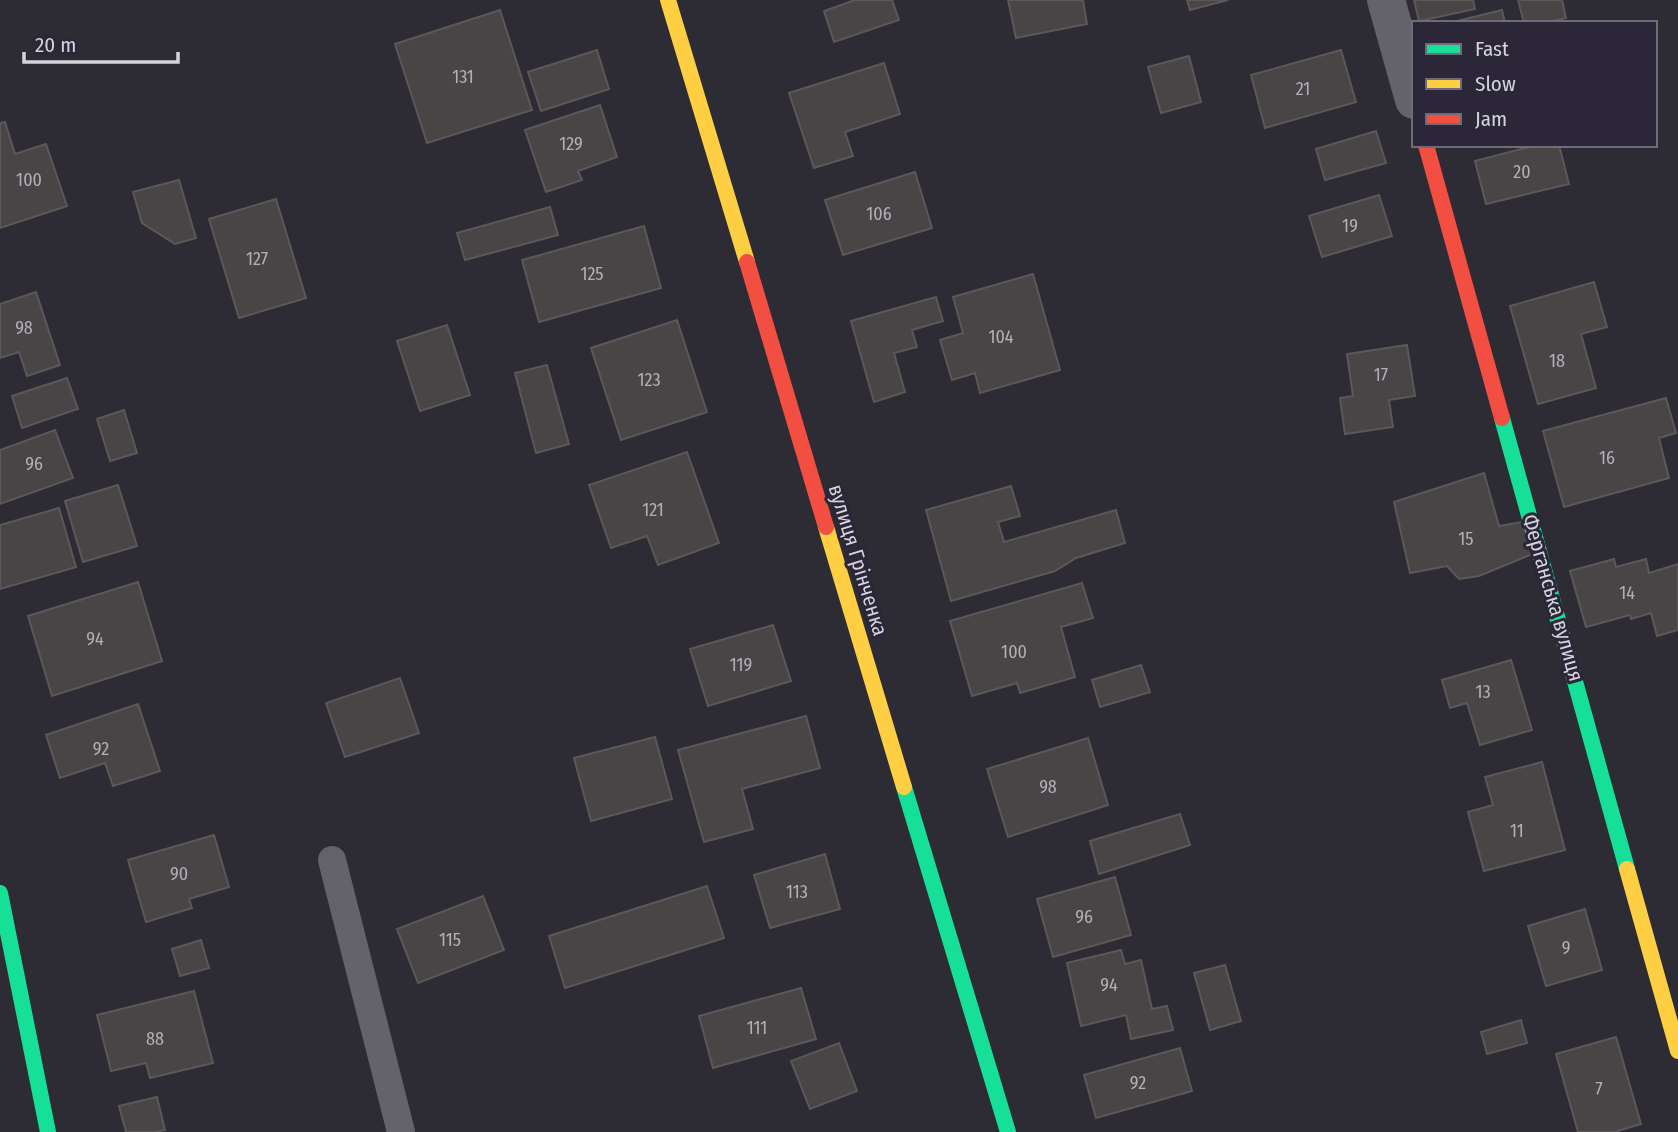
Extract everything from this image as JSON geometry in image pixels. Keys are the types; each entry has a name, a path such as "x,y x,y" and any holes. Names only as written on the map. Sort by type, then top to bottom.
{"street":[{"name":"вулиця Грінченка","path":"667,0 1008,1132"},
{"path":"1386,0 1412,93"},
{"name":"Ферганська вулиця","path":"1427,147 1678,1051"},
{"path":"0,893 48,1132"}],"lane":[{"path":"332,860 401,1132"}],"building":[{"path":"855,0 892,0 899,20 834,42 824,11"},
{"path":"1008,0 1083,0 1087,24 1016,38"},
{"path":"1187,0 1228,0 1190,10"},
{"path":"1414,0 1473,0 1475,9 1419,21"},
{"path":"1518,0 1562,0 1566,18 1553,21 1523,21"},
{"path":"500,10 532,110 427,143 395,44"},
{"path":"1502,10 1505,21 1457,21"},
{"path":"597,50 609,89 541,111 528,72"},
{"path":"1341,50 1356,102 1265,128 1251,75"},
{"path":"1189,56 1201,102 1161,113 1148,67"},
{"path":"884,63 900,114 845,132 853,156 814,168 789,93"},
{"path":"600,105 617,157 578,171 582,180 546,192 525,130"},
{"path":"5,122 15,154 46,144 67,206 0,228 0,123"},
{"path":"1376,131 1386,163 1325,180 1316,149"},
{"path":"1529,147 1560,147 1569,184 1486,204 1475,161"},
{"path":"915,172 932,228 843,255 825,200"},
{"path":"179,180 196,238 175,244 142,223 133,192"},
{"path":"1379,195 1392,236 1322,257 1309,216"},
{"path":"276,199 306,298 239,318 209,219"},
{"path":"550,207 558,235 465,260 457,233"},
{"path":"644,226 661,288 539,322 522,260"},
{"path":"1033,274 1060,370 980,393 975,373 952,380 940,340 963,333 953,297"},
{"path":"1594,282 1607,327 1581,334 1596,388 1538,404 1510,306"},
{"path":"36,292 60,365 27,376 19,352 0,358 0,304"},
{"path":"936,297 943,321 912,330 917,347 894,353 905,392 874,402 851,321"},
{"path":"677,320 707,412 621,440 591,348"},
{"path":"447,325 470,395 420,411 397,341"},
{"path":"1407,345 1415,396 1389,400 1393,427 1345,434 1340,398 1353,396 1347,354"},
{"path":"547,365 569,444 536,453 515,373"},
{"path":"67,378 78,409 22,428 12,396"},
{"path":"1666,398 1676,433 1659,438 1669,478 1564,507 1543,431"},
{"path":"124,410 137,453 110,461 97,419"},
{"path":"55,430 73,478 0,504 0,450"},
{"path":"687,452 719,543 658,565 647,536 611,548 589,485"},
{"path":"1484,473 1499,526 1522,522 1535,553 1479,576 1459,579 1447,566 1410,573 1394,502"},
{"path":"118,485 137,546 83,562 65,501"},
{"path":"1011,486 1020,516 998,522 1004,542 1116,510 1125,543 1076,558 1055,571 951,601 926,510"},
{"path":"59,508 76,567 0,589 0,525"},
{"path":"1614,559 1616,567 1646,559 1649,573 1678,564 1678,630 1657,636 1651,613 1631,619 1630,615 1586,627 1570,571"},
{"path":"138,582 162,661 52,696 28,616"},
{"path":"1082,583 1093,618 1061,627 1075,677 1020,693 1017,683 972,696 950,621"},
{"path":"773,625 791,681 708,706 690,649"},
{"path":"1511,660 1532,730 1480,745 1467,703 1450,708 1442,680"},
{"path":"1141,665 1150,692 1100,707 1092,680"},
{"path":"400,678 419,733 345,757 326,703"},
{"path":"138,704 160,771 113,786 105,763 60,778 46,735"},
{"path":"806,716 820,768 742,789 753,829 704,842 678,750"},
{"path":"655,737 672,799 591,821 574,758"},
{"path":"1088,738 1108,805 1008,837 987,769"},
{"path":"1542,762 1565,850 1484,871 1468,812 1493,805 1485,777"},
{"path":"1180,814 1190,845 1099,874 1090,841"},
{"path":"214,835 229,887 189,899 192,908 146,922 128,860"},
{"path":"825,854 840,909 770,928 754,875"},
{"path":"1115,877 1131,935 1053,957 1037,899"},
{"path":"707,886 724,938 565,988 549,936"},
{"path":"483,896 504,950 418,983 397,929"},
{"path":"1585,909 1602,970 1546,986 1528,926"},
{"path":"201,940 209,968 180,976 172,949"},
{"path":"1121,950 1125,964 1141,960 1152,1009 1167,1006 1173,1030 1131,1039 1126,1015 1081,1026 1067,963"},
{"path":"1225,965 1241,1021 1210,1030 1194,973"},
{"path":"801,988 816,1039 713,1068 699,1016"},
{"path":"194,991 213,1063 150,1078 146,1063 111,1071 97,1015"},
{"path":"1521,1020 1527,1043 1487,1054 1481,1032"},
{"path":"1616,1037 1641,1124 1614,1132 1578,1132 1556,1054"},
{"path":"839,1043 857,1091 810,1109 791,1061"},
{"path":"1180,1048 1192,1091 1096,1118 1084,1075"},
{"path":"157,1097 165,1130 126,1132 119,1106"}],"traffic: fast":[{"path":"1502,418 1627,869"},
{"path":"904,787 1008,1132"},
{"path":"0,893 48,1132"}],"traffic: slow":[{"path":"668,0 747,262"},
{"path":"826,527 904,787"},
{"path":"1627,869 1678,1051"}],"traffic: jam":[{"path":"1427,147 1502,418"},
{"path":"747,262 826,527"}]}
